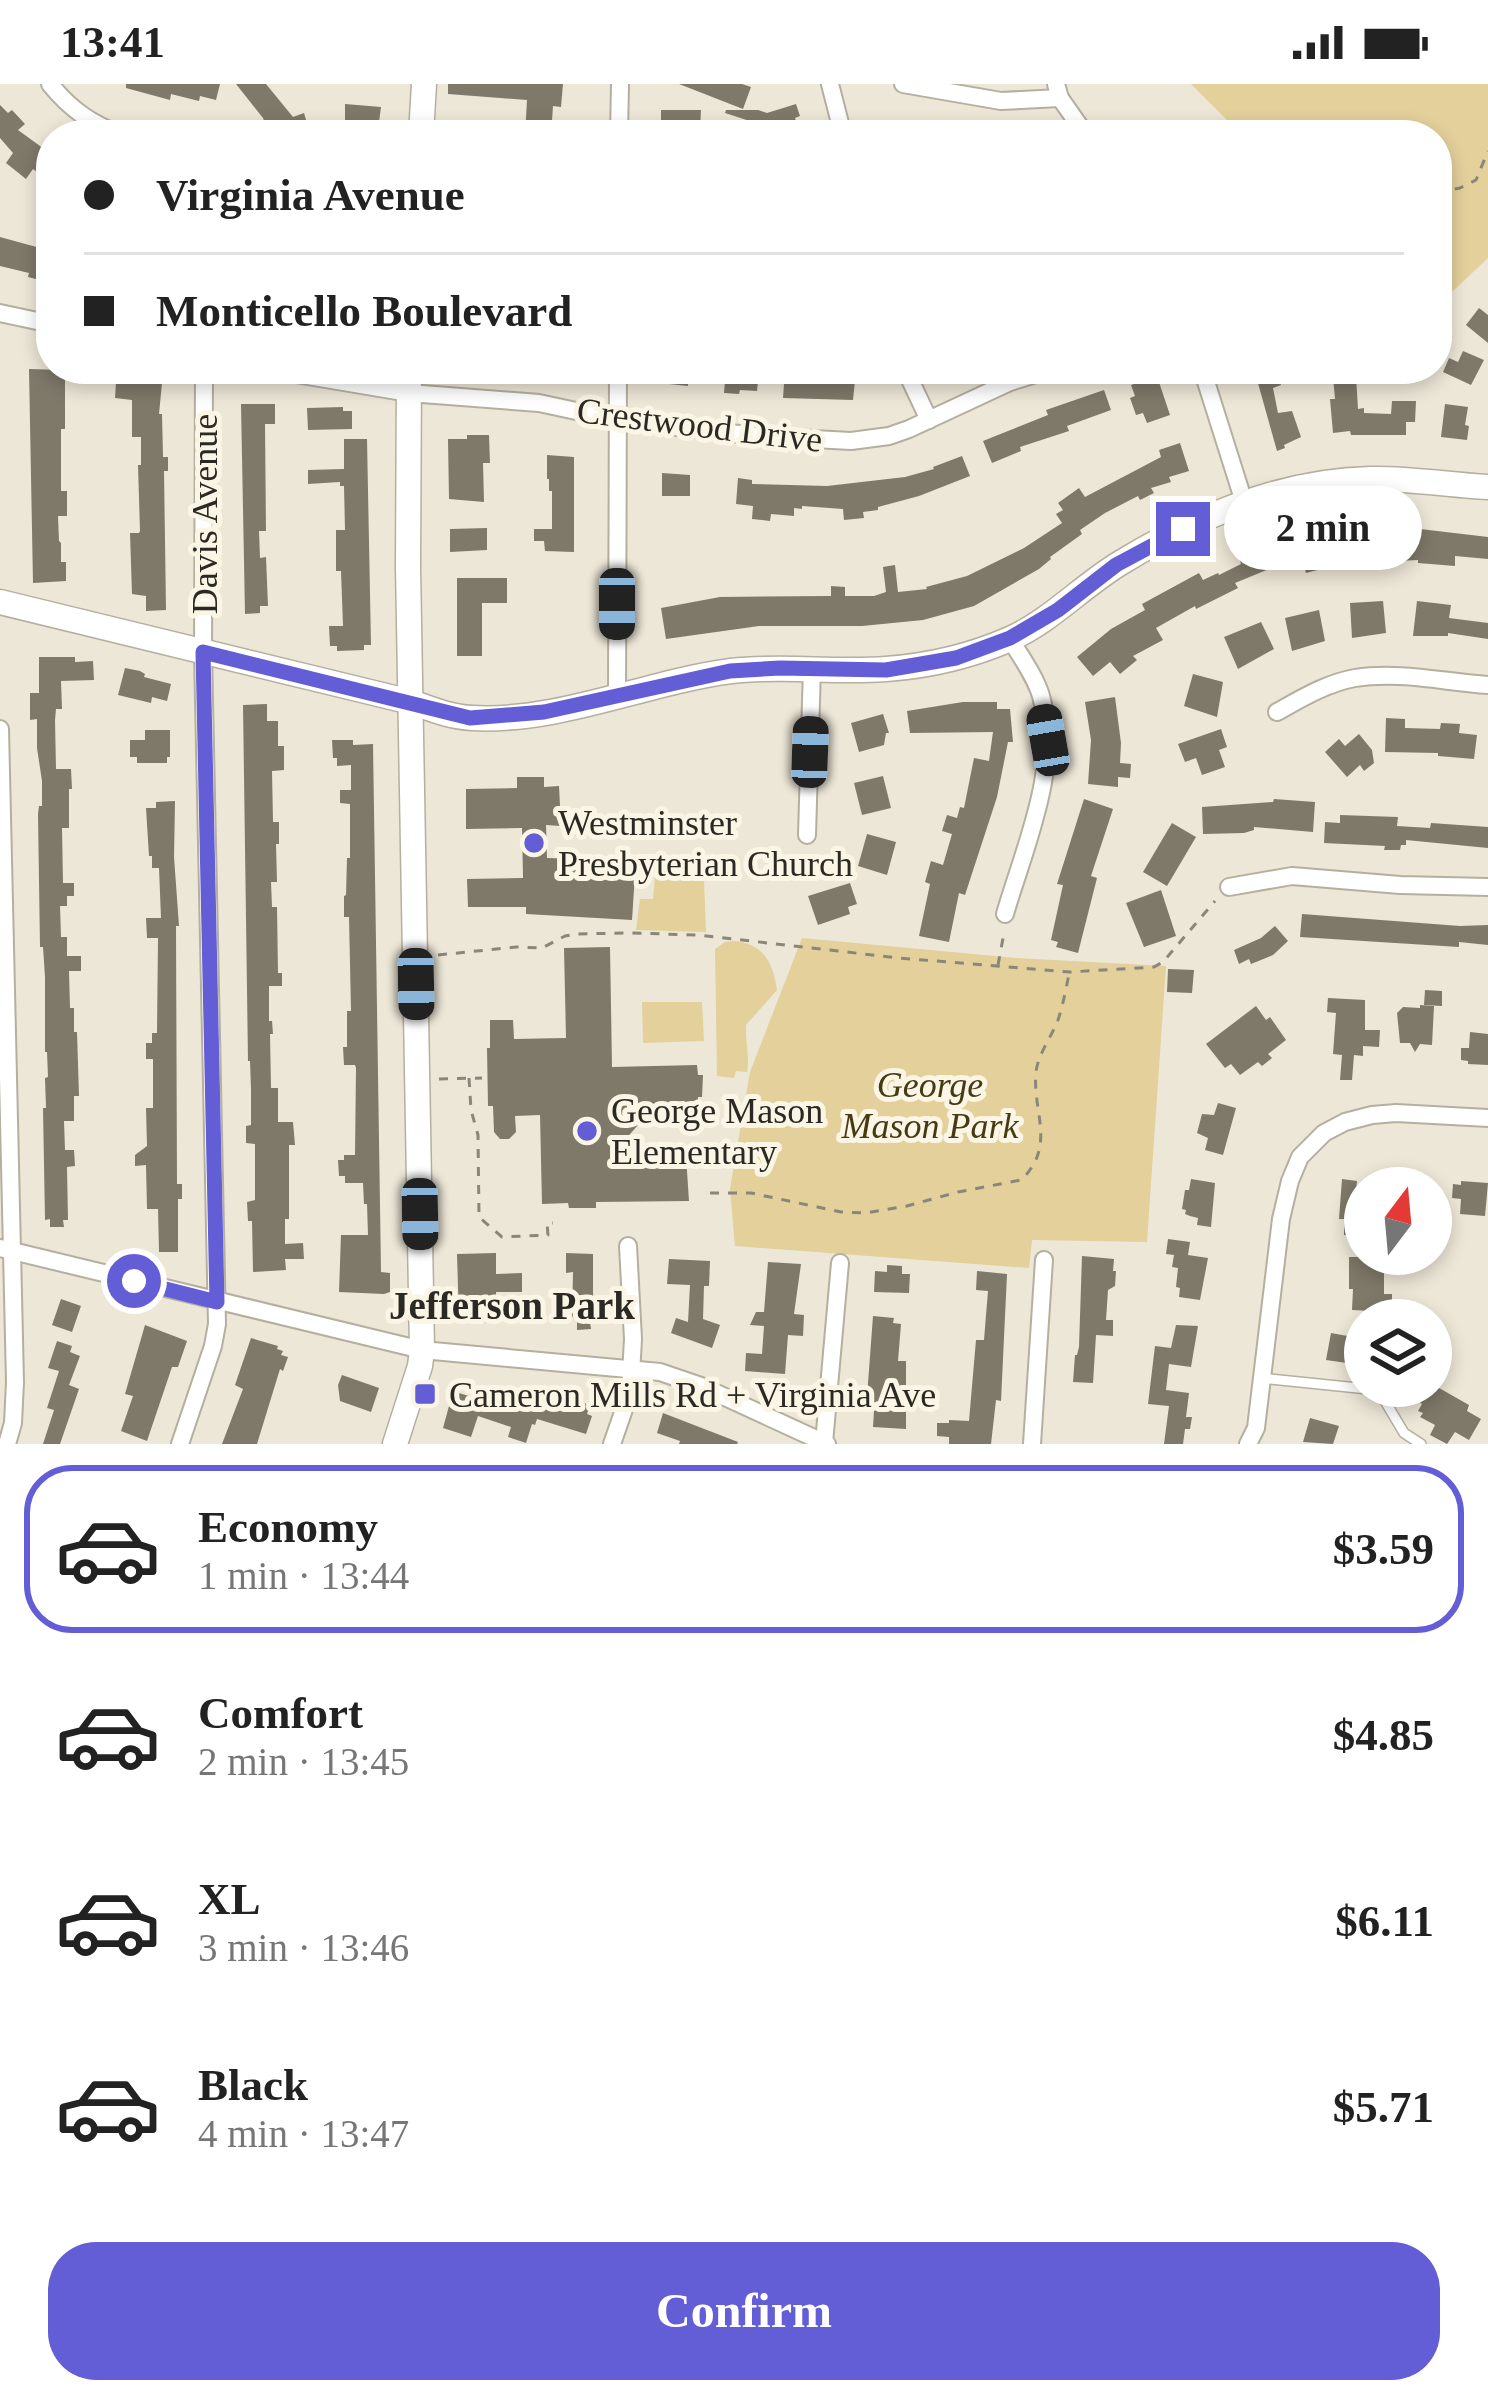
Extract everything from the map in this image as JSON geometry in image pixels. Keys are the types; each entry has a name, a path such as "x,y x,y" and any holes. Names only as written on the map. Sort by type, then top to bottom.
{"street":[{"path":"50,84 89,120"},
{"path":"422,120 424,84"},
{"path":"619,120 620,84"},
{"path":"830,84 839,120"},
{"path":"903,84 1001,101 1058,91 1076,120"},
{"path":"0,313 36,321"},
{"name":"Davis Avenue","path":"180,1444 213,1346 217,1302 203,652 204,384"},
{"path":"395,1444 422,1350 409,384"},
{"name":"Crestwood Drive","path":"426,384 618,420 851,441 890,436 1006,384"},
{"path":"617,696 618,384"},
{"path":"911,384 929,421"},
{"path":"1207,384 1244,502"},
{"path":"0,602 449,715 491,718 544,712 730,671 886,670 956,658 1010,638 1116,565 1244,502 1367,479 1488,487"},
{"path":"1005,914 1048,757 1037,684 1010,638"},
{"path":"807,835 812,668"},
{"path":"1277,712 1310,693 1354,679 1414,677 1488,685"},
{"path":"0,729 5,1249 15,1382 7,1444"},
{"path":"1229,887 1292,876 1488,887"},
{"path":"1248,1444 1256,1428 1284,1200 1300,1157 1312,1142 1345,1122 1372,1115 1488,1118"},
{"path":"612,1444 630,1392 633,1339 628,1246"},
{"path":"5,1249 422,1350 679,1377 825,1443 841,1263"},
{"path":"1031,1444 1044,1260"}],"lane":[{"path":"1261,1378 1368,1389 1382,1396 1404,1433 1421,1444"}],"path":[{"path":"1452,189 1476,180 1488,151"},
{"path":"432,955 542,948 576,934 630,933 698,935 1070,972 1154,968 1229,887"},
{"path":"998,967 1003,947"},
{"path":"710,1193 752,1193 865,1213 1021,1180 1038,1158 1042,1122 1035,1081 1038,1062 1058,1020 1070,972"},
{"path":"469,1078 479,1150 479,1217 502,1237 548,1235 547,1223 553,1223"},
{"path":"432,1079 482,1078"}],"green space":[{"path":"1191,84 1488,84 1488,258 1452,292 1452,120 1227,120"},
{"path":"655,877 704,880 706,932 636,930 640,899 653,899"},
{"name":"George Mason Park","path":"802,938 1166,966 1147,1242 1032,1240 1029,1268 735,1246 730,1189 750,1072"},
{"path":"733,941 765,956 777,990 746,1025 747,1072 736,1071 734,1078 717,1076 715,949"},
{"path":"642,1002 702,1002 704,1041 643,1043"}],"building":[{"path":"126,84 220,84 216,100 200,96 199,101 171,94 170,100 126,88"},
{"path":"236,84 266,84 293,117 304,113 306,120 263,118"},
{"path":"448,84 563,84 561,107 553,106 552,120 526,120 527,100 448,94"},
{"path":"679,84 742,84 751,87 743,109"},
{"path":"345,104 381,107 379,120 345,120"},
{"path":"796,104 800,116 796,120 747,120 725,113 758,110 767,113"},
{"path":"0,105 8,113 12,110 25,124 18,130 36,143 36,171 33,169 26,179 6,163 13,153 0,138"},
{"path":"661,110 701,110 700,120 661,120"},
{"path":"0,237 36,247 36,279 0,266"},
{"path":"1479,308 1488,315 1488,343 1466,325"},
{"path":"1463,351 1484,360 1471,385 1452,376 1452,359 1458,362"},
{"path":"29,369 36,369 36,384 65,384 61,491 67,491 67,516 58,516 66,581 33,583"},
{"path":"116,384 162,384 159,414 163,457 168,457 168,471 164,471 166,610 146,611 146,596 132,594 130,533 140,531 141,437 132,437 132,400 115,398"},
{"path":"725,384 758,384 757,391 724,393"},
{"path":"784,384 855,384 853,400 783,398"},
{"path":"1160,384 1170,415 1147,423 1143,413 1136,415 1131,385"},
{"path":"1258,384 1281,384 1273,388 1278,413 1292,411 1301,437 1277,451"},
{"path":"1334,384 1356,384 1358,409 1364,408 1364,413 1391,414 1392,401 1416,401 1415,422 1406,422 1406,435 1333,433 1330,399 1335,399"},
{"path":"1104,390 1111,410 992,463 983,441 1048,415 1046,410"},
{"path":"241,404 275,404 275,424 265,424 266,531 259,531 260,558 266,557 268,606 260,606 260,613 245,614"},
{"path":"1445,404 1468,407 1467,440 1441,437"},
{"path":"343,407 343,411 352,411 352,429 308,430 307,408"},
{"path":"467,435 489,435 490,463 483,463 484,502 449,499 448,439 467,439"},
{"path":"344,439 367,439 371,645 364,645 364,650 337,651 337,646 330,646 329,626 343,626 336,530 345,530 344,486 340,482 308,484 308,470 344,469"},
{"path":"1180,443 1189,471 1169,477 1171,482 1151,488 1154,493 1140,500 1138,496 1105,513 1039,569 974,606 923,620 862,626 759,626 666,639 661,608 720,597 831,596 831,586 845,587 845,596 874,596 886,592 883,567 895,565 898,592 927,589 967,576 1062,523 1056,514 1063,510 1058,503 1079,488 1085,497 1161,457 1159,450"},
{"path":"547,455 574,457 574,552 545,551 544,541 534,541 534,529 552,529"},
{"path":"962,456 970,476 863,512 864,518 844,520 843,509 802,506 794,508 794,516 771,514 770,521 752,519 753,506 736,504 738,478 752,480 752,484 827,486 905,477"},
{"path":"662,473 690,475 690,496 662,496"},
{"path":"1403,527 1488,537 1488,559 1455,556 1455,566 1418,560 1341,564 1306,573 1301,556 1235,583 1238,588 1156,628 1163,640 1133,656 1137,660 1120,674 1110,662 1093,676 1077,657 1111,629 1145,610 1142,604 1199,573 1203,580 1219,575 1241,564 1238,555 1268,543 1271,549 1314,533 1316,541 1326,541 1360,533 1360,529"},
{"path":"487,528 487,550 450,552 450,529"},
{"path":"457,578 507,578 507,603 482,603 482,656 457,656"},
{"path":"1383,601 1386,633 1352,638 1350,603"},
{"path":"1417,601 1451,605 1449,618 1488,623 1488,639 1448,633 1413,636"},
{"path":"1319,610 1325,641 1292,651 1285,618"},
{"path":"1261,622 1274,649 1238,669 1224,637"},
{"path":"39,657 93,661 94,680 61,681 62,709 56,709 55,720 56,769 71,769 72,789 69,828 62,828 63,883 74,883 74,896 67,896 67,906 60,906 61,937 67,937 67,956 81,956 81,971 69,971 79,1096 74,1096 74,1121 64,1121 65,1150 74,1150 75,1166 67,1167 68,1220 63,1220 64,1227 50,1227 50,1219 45,1220 43,1108 48,1077 38,814 42,781 37,719 30,720 30,693 39,693"},
{"path":"125,668 171,684 167,701 152,697 151,703 118,695"},
{"path":"1193,674 1223,682 1217,717 1184,706"},
{"path":"1115,697 1120,763 1131,764 1130,778 1118,777 1118,787 1088,784 1091,740 1085,702"},
{"path":"997,702 997,709 1010,709 1013,742 1008,742 997,797 965,895 959,893 949,942 919,936 930,884 925,882 931,861 943,865 952,834 942,831 947,815 957,818 960,807 964,808 974,758 989,761 993,732 910,733 907,711"},
{"path":"267,704 267,721 278,721 278,746 284,746 284,770 272,771 273,822 279,822 279,844 277,882 271,882 272,907 277,907 282,986 269,986 271,1088 278,1088 278,1122 293,1122 285,1244 303,1243 304,1259 285,1259 286,1270 253,1272 247,1202 255,1200 255,1144 246,1143 251,1090 243,705"},
{"path":"883,714 889,733 884,745 859,752 851,723"},
{"path":"1386,718 1405,719 1405,728 1460,724 1459,733 1477,735 1474,759 1385,752"},
{"path":"1221,729 1227,747 1219,750 1225,767 1202,775 1196,758 1185,762 1178,744"},
{"path":"145,730 170,730 167,763 137,763 137,757 130,757 130,740 145,740"},
{"path":"1359,734 1372,750 1374,763 1364,771 1360,765 1347,777 1325,752 1339,739 1345,746"},
{"path":"332,740 373,744 381,1272 390,1273 390,1292 384,1294 339,1292 341,1235 368,1235 363,1183 345,1183 345,1176 339,1176 338,1160 355,1155 356,1068 344,1065 343,1047 347,1047 347,1011 351,1011 349,917 344,917 350,804 340,803 340,790 351,790 351,765 337,766"},
{"path":"883,776 891,808 862,815 854,783"},
{"name":"Westminster Presbyterian Church","path":"517,777 544,777 544,787 559,786 561,826 546,825 547,858 580,859 581,869 635,874 632,920 526,914 526,907 468,907 467,879 523,878 522,828 466,829 466,789 517,788"},
{"path":"1084,799 1113,809 1091,876 1097,878 1078,953 1056,947 1058,942 1051,940 1063,885 1057,884"},
{"path":"1274,799 1315,802 1313,832 1254,827 1244,833 1203,834 1202,807"},
{"path":"175,801 177,1184 182,1184 182,1199 178,1199 178,1252 159,1252 158,1209 147,1209 146,1165 135,1166 135,1155 147,1146 146,1108 153,1108 153,1059 146,1059 146,1043 152,1043 152,1033 157,1033 158,938 147,938 146,918 161,918 159,868 152,868 149,856 146,808"},
{"path":"1340,815 1398,817 1397,826 1488,827 1488,848 1406,840 1400,850 1324,843 1325,822 1340,823"},
{"path":"1172,823 1196,837 1167,886 1143,872"},
{"path":"867,834 896,842 887,875 858,866"},
{"path":"850,883 857,904 848,907 850,914 818,925 808,896"},
{"path":"1161,890 1176,936 1144,947 1126,903"},
{"path":"1302,914 1488,925 1488,945 1300,937"},
{"path":"1275,926 1288,941 1273,955 1239,964 1234,950"},
{"path":"610,947 612,1067 697,1065 698,1075 703,1075 702,1097 698,1097 698,1107 686,1108 686,1123 638,1125 610,1157 686,1156 689,1201 596,1202 596,1208 542,1204 540,1115 515,1116 516,1132 509,1139 500,1139 494,1132 493,1106 488,1106 490,1020 513,1020 514,1039 566,1038 564,948"},
{"path":"1168,969 1194,970 1192,993 1167,992"},
{"path":"1425,990 1442,991 1442,1006 1424,1005"},
{"path":"1328,998 1365,1000 1365,1030 1380,1030 1379,1047 1363,1046 1363,1056 1354,1055 1352,1080 1340,1080 1342,1055 1333,1054 1336,1013 1327,1012"},
{"path":"1256,1006 1286,1040 1268,1054 1272,1058 1262,1066 1258,1062 1240,1075 1231,1064 1225,1068 1206,1044"},
{"path":"1434,1006 1432,1045 1420,1044 1415,1052 1410,1043 1400,1043 1397,1013 1403,1007"},
{"path":"1470,1032 1488,1034 1488,1065 1461,1060 1461,1048 1469,1048"},
{"path":"1218,1103 1236,1108 1223,1155 1205,1150 1208,1138 1197,1133 1202,1114 1214,1115"},
{"path":"1191,1179 1215,1183 1211,1227 1197,1225 1198,1218 1182,1209"},
{"path":"1342,1179 1344,1219 1339,1219"},
{"path":"1461,1181 1488,1183 1485,1216 1460,1214 1461,1199 1452,1198 1453,1184 1461,1185"},
{"path":"1168,1239 1190,1242 1188,1255 1208,1258 1200,1300 1179,1297 1178,1268 1172,1267 1174,1255 1166,1254"},
{"path":"496,1253 496,1274 522,1273 522,1292 496,1292 497,1312 489,1312 490,1323 459,1320 457,1254"},
{"path":"566,1253 593,1254 591,1329 577,1330 572,1316 573,1272 566,1273"},
{"path":"1082,1256 1114,1259 1116,1271 1115,1286 1108,1290 1106,1320 1113,1320 1113,1336 1096,1335 1093,1383 1073,1382"},
{"path":"669,1259 710,1261 703,1319 720,1325 712,1348 671,1333 676,1318 688,1322 690,1285 667,1284"},
{"path":"768,1262 801,1264 794,1314 804,1315 803,1336 788,1335 785,1374 745,1371 746,1353 762,1354 764,1326 750,1325 756,1312 764,1312"},
{"path":"887,1265 902,1266 902,1274 910,1274 909,1293 874,1292 875,1271 887,1272"},
{"path":"977,1271 1007,1274 1001,1401 996,1400 991,1444 949,1444 949,1437 937,1436 937,1423 969,1421 976,1340 984,1340 988,1291 976,1290"},
{"path":"1349,1275 1384,1275 1384,1294 1392,1294 1392,1299 1353,1299 1353,1289 1349,1289"},
{"path":"61,1299 81,1306 72,1332 52,1325"},
{"path":"873,1316 894,1318 893,1323 901,1324 898,1361 906,1361 906,1429 873,1427 874,1411 866,1410"},
{"path":"145,1325 187,1341 178,1367 172,1367 147,1441 121,1431 133,1396 125,1394"},
{"path":"1176,1325 1198,1326 1191,1367 1169,1364 1166,1390 1189,1393 1186,1417 1192,1417 1183,1444 1164,1444 1169,1406 1148,1404 1155,1346 1171,1348"},
{"path":"1331,1333 1344,1335 1344,1363 1326,1360"},
{"path":"251,1338 278,1346 281,1355 288,1357 257,1444 222,1444 243,1389 235,1385"},
{"path":"57,1341 72,1346 70,1352 80,1356 69,1385 79,1389 60,1444 43,1444 54,1410 47,1408 59,1371 48,1368"},
{"path":"342,1375 379,1388 371,1412 340,1401"},
{"path":"456,1392 484,1401 486,1395 516,1404 525,1399 552,1409 556,1399 567,1403 569,1398 590,1405 587,1414 592,1416 586,1434 537,1419 526,1443 508,1437 511,1427 478,1416 471,1437 443,1428"},
{"path":"1452,1395 1481,1419 1469,1440 1455,1432 1447,1444 1430,1435 1435,1425 1418,1411 1420,1407 1452,1407"},
{"path":"663,1413 738,1442 679,1444 657,1433"},
{"path":"1310,1418 1339,1426 1333,1444 1303,1442"}],"place":[{"name":"Westminster Presbyterian Church","path":"534,843"},
{"name":"George Mason Elementary","path":"587,1131"},
{"name":"Cameron Mills Rd + Virginia Ave","path":"425,1394"}],"district":[{"name":"Jefferson Park","path":"512,1305"}],"route":[{"path":"134,1281 217,1302 203,652 470,718 544,712 730,671 886,670 956,658 1010,638 1058,610 1116,565 1183,529"}]}
